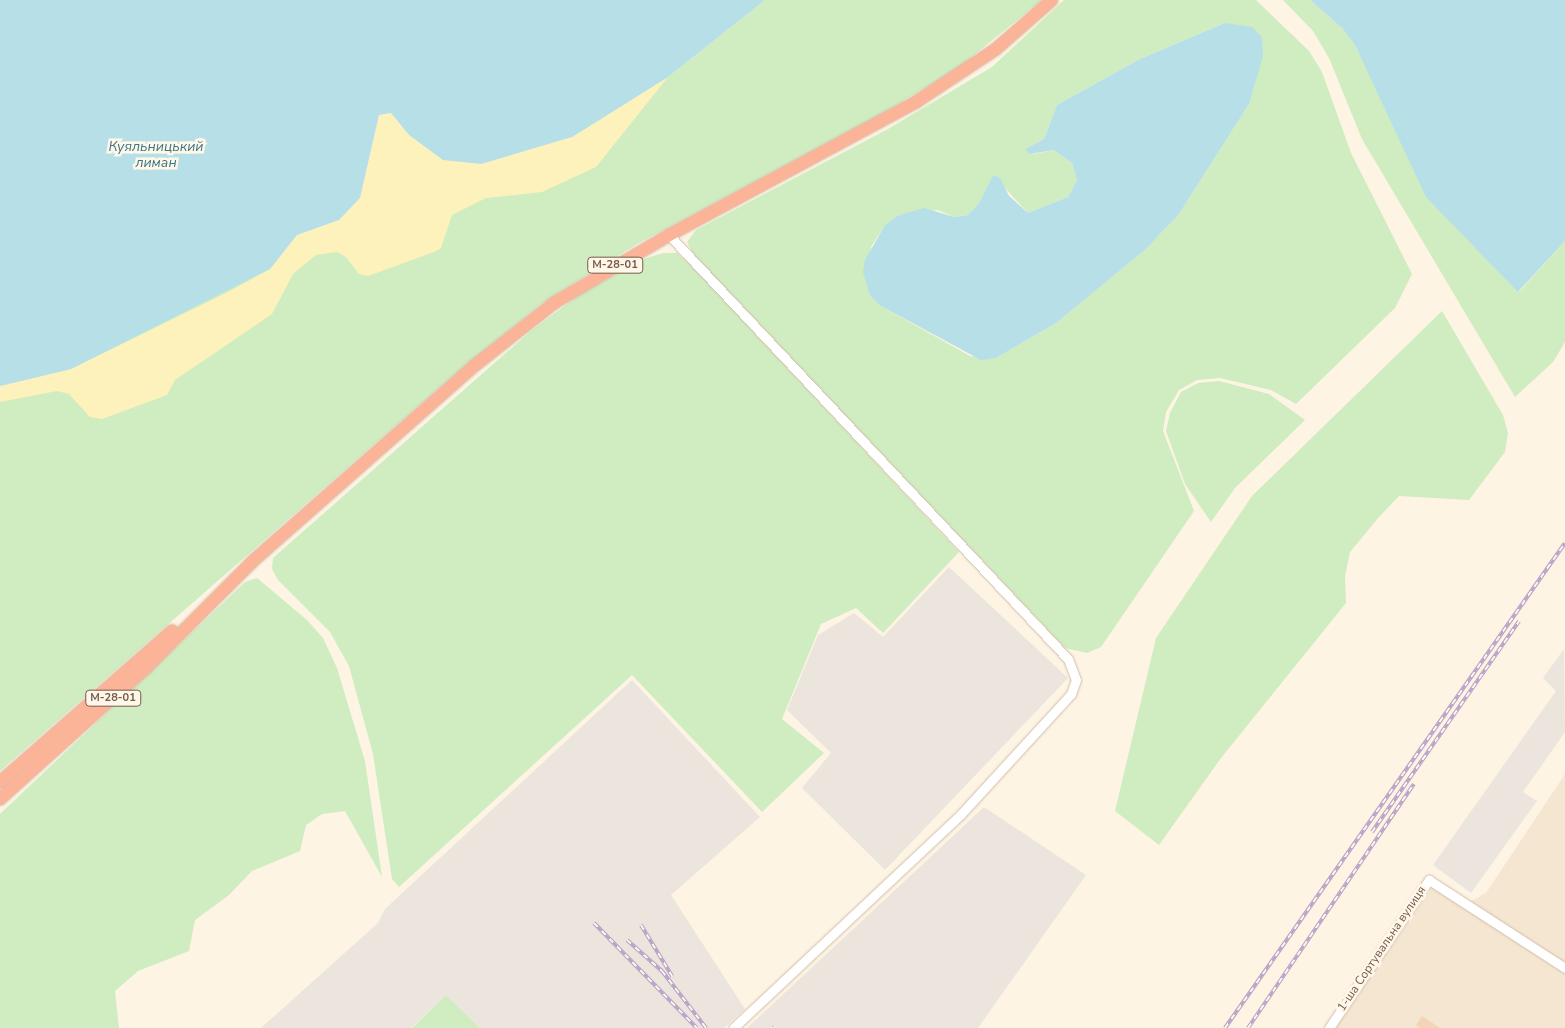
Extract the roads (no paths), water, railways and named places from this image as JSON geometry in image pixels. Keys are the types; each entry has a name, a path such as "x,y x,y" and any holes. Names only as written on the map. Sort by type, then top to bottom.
{"highway":[{"name":"М-28-01","path":"0,782 220,592 496,348 554,303 669,235 916,102 996,49 1052,0"},
{"name":"М-28-01","path":"0,799 147,667 220,592"},
{"path":"0,778 14,770"}],"street":[{"path":"669,235 1068,659 1076,680 1071,694 960,815 734,1028"},
{"name":"1-ша Сортувальна вулиця","path":"1329,1028 1429,880 1565,968"}],"water":[{"name":"Куяльницький лиман","path":"0,0 765,0 668,77 572,137 481,164 443,160 409,135 391,113 379,115 360,198 339,220 297,235 270,269 71,369 0,386"},
{"path":"1310,0 1565,0 1565,241 1518,292 1426,197 1355,45 1342,28"},
{"path":"1225,23 1252,27 1262,37 1263,56 1249,104 1179,214 1145,250 1056,323 996,358 981,360 879,305 870,295 863,272 865,260 885,225 897,216 924,208 954,217 968,215 979,203 993,175 1000,178 1009,196 1028,213 1068,197 1077,180 1072,163 1054,150 1030,154 1025,149 1044,139 1057,105 1140,59"}],"railway":[{"path":"1225,1028 1565,543"},
{"path":"1372,832 1519,621"},
{"path":"1248,1028 1414,784"},
{"path":"594,923 697,1028"},
{"path":"641,925 672,976"},
{"path":"627,940 662,971 706,1028"}]}
